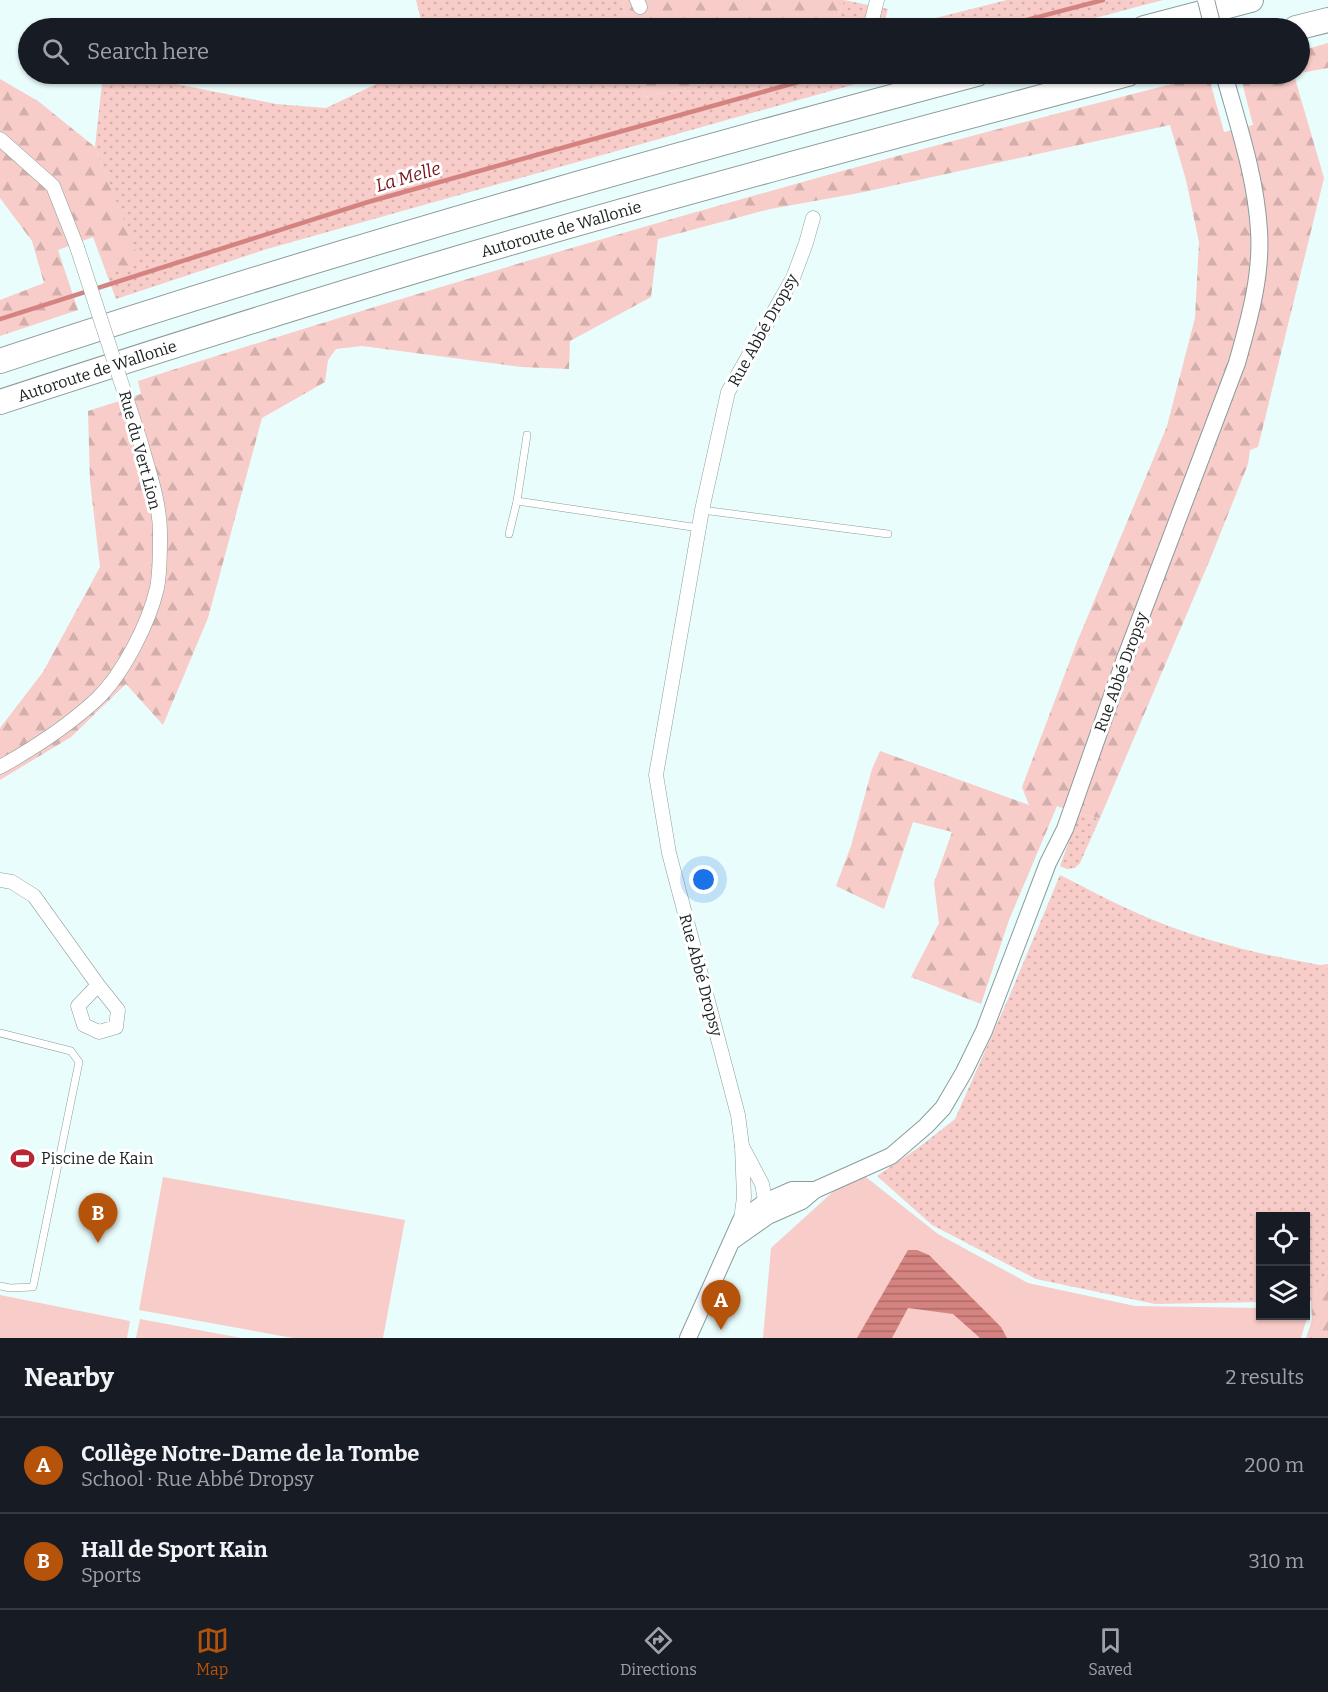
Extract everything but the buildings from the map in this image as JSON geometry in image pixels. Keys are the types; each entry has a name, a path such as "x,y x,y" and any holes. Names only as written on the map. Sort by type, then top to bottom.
{"highway":[{"path":"1182,18 1251,0"},
{"path":"1310,24 1328,20"},
{"path":"0,361 162,307 451,220 941,84"},
{"name":"Autoroute de Wallonie","path":"0,402 168,347 462,257 840,151 1091,84"}],"street":[{"path":"872,18 877,0"},
{"path":"1206,0 1210,18"},
{"name":"Rue Abbé Dropsy","path":"741,1220 766,1209 802,1201 815,1190 891,1156 943,1108 984,1031 1048,863 1065,829 1126,656 1237,363 1247,330 1257,276 1259,232 1254,188 1227,84"},
{"name":"Rue du Vert Lion","path":"0,139 53,186 77,247 140,440 155,493 160,536 157,587 146,622 127,659 98,698 30,750 0,767"},
{"name":"Rue Abbé Dropsy","path":"688,1338 734,1240 741,1220 744,1197 742,1146 738,1115 669,852 656,775 702,510 728,392 793,278 813,218"},
{"path":"0,880 12,882 34,896 98,986"},
{"name":"Rue Abbé Dropsy","path":"742,1146 762,1184 766,1209"},
{"name":"Rue Abbé Dropsy","path":"734,1240 766,1209"}],"lane":[{"path":"509,534 517,501 527,435"},
{"path":"517,501 699,528"},
{"path":"702,510 888,534"},
{"path":"0,1033 70,1051 79,1062 33,1287 0,1286"}],"green space":[{"path":"416,0 622,0 626,18 420,18"},
{"path":"622,0 844,0 838,18 626,18"},
{"path":"844,0 888,9 886,18 838,18"},
{"path":"1007,0 1163,0 1095,18 936,18"},
{"path":"1328,43 1328,68 1310,71 1310,48"},
{"path":"0,79 38,101 95,147 141,264 106,272 93,237 58,250 78,310 0,336 0,300 44,283 32,241 0,198"},
{"path":"102,84 176,84 276,104 326,108 376,84 642,84 645,97 706,84 855,84 267,249 116,299 106,272 140,263 95,147"},
{"path":"642,84 706,84 645,97"},
{"path":"1211,84 1224,132 1253,125 1243,84 1297,84 1324,178 1258,447 1250,450 1248,464 1211,557 1100,818 1057,806 1009,920 981,1004 911,977 939,923 934,883 952,832 913,822 884,909 836,886 851,846 872,769 880,751 1029,805 1022,787 1077,642 1167,426 1195,318 1199,242 1186,180 1170,125 859,193 770,209 658,239 651,297 570,341 569,369 522,367 362,346 336,349 328,360 325,382 262,418 208,618 163,725 126,684 71,737 0,780 0,728 43,672 100,567 90,481 88,411 141,394 138,381 394,301 650,225 908,153 1168,85"},
{"path":"1079,814 1100,818 1080,863 1075,868 1067,869 1060,866"},
{"path":"1060,875 1132,911 1197,936 1278,957 1320,965 1328,964 1328,1270 1311,1301 1310,1212 1256,1212 1256,1302 1155,1304 1036,1279 932,1225 877,1176 955,1119"},
{"path":"857,1170 938,1234 1028,1283 1135,1306 1256,1308 1256,1320 1306,1320 1301,1338 763,1338 771,1248"},
{"path":"163,1177 405,1220 383,1338 293,1338 139,1310"},
{"path":"1328,1270 1328,1338 1306,1338 1312,1320 1311,1301"},
{"path":"0,1295 130,1321 127,1338 0,1338"},
{"path":"140,1319 241,1338 136,1338"}],"shaded area":[{"path":"908,1250 917,1250 929,1255 1001,1327 1007,1338 980,1338 953,1314 908,1308 892,1338 857,1338"}],"waterway":[{"name":"La Melle","path":"1034,18 1103,0"},
{"name":"La Melle","path":"0,319 368,202 791,84"}],"place":[{"name":"Piscine de Kain","path":"23,1158"},
{"name":"Hall de Sport Kain","path":"98,1243"},
{"name":"Collège Notre-Dame de la Tombe","path":"721,1330"}]}
